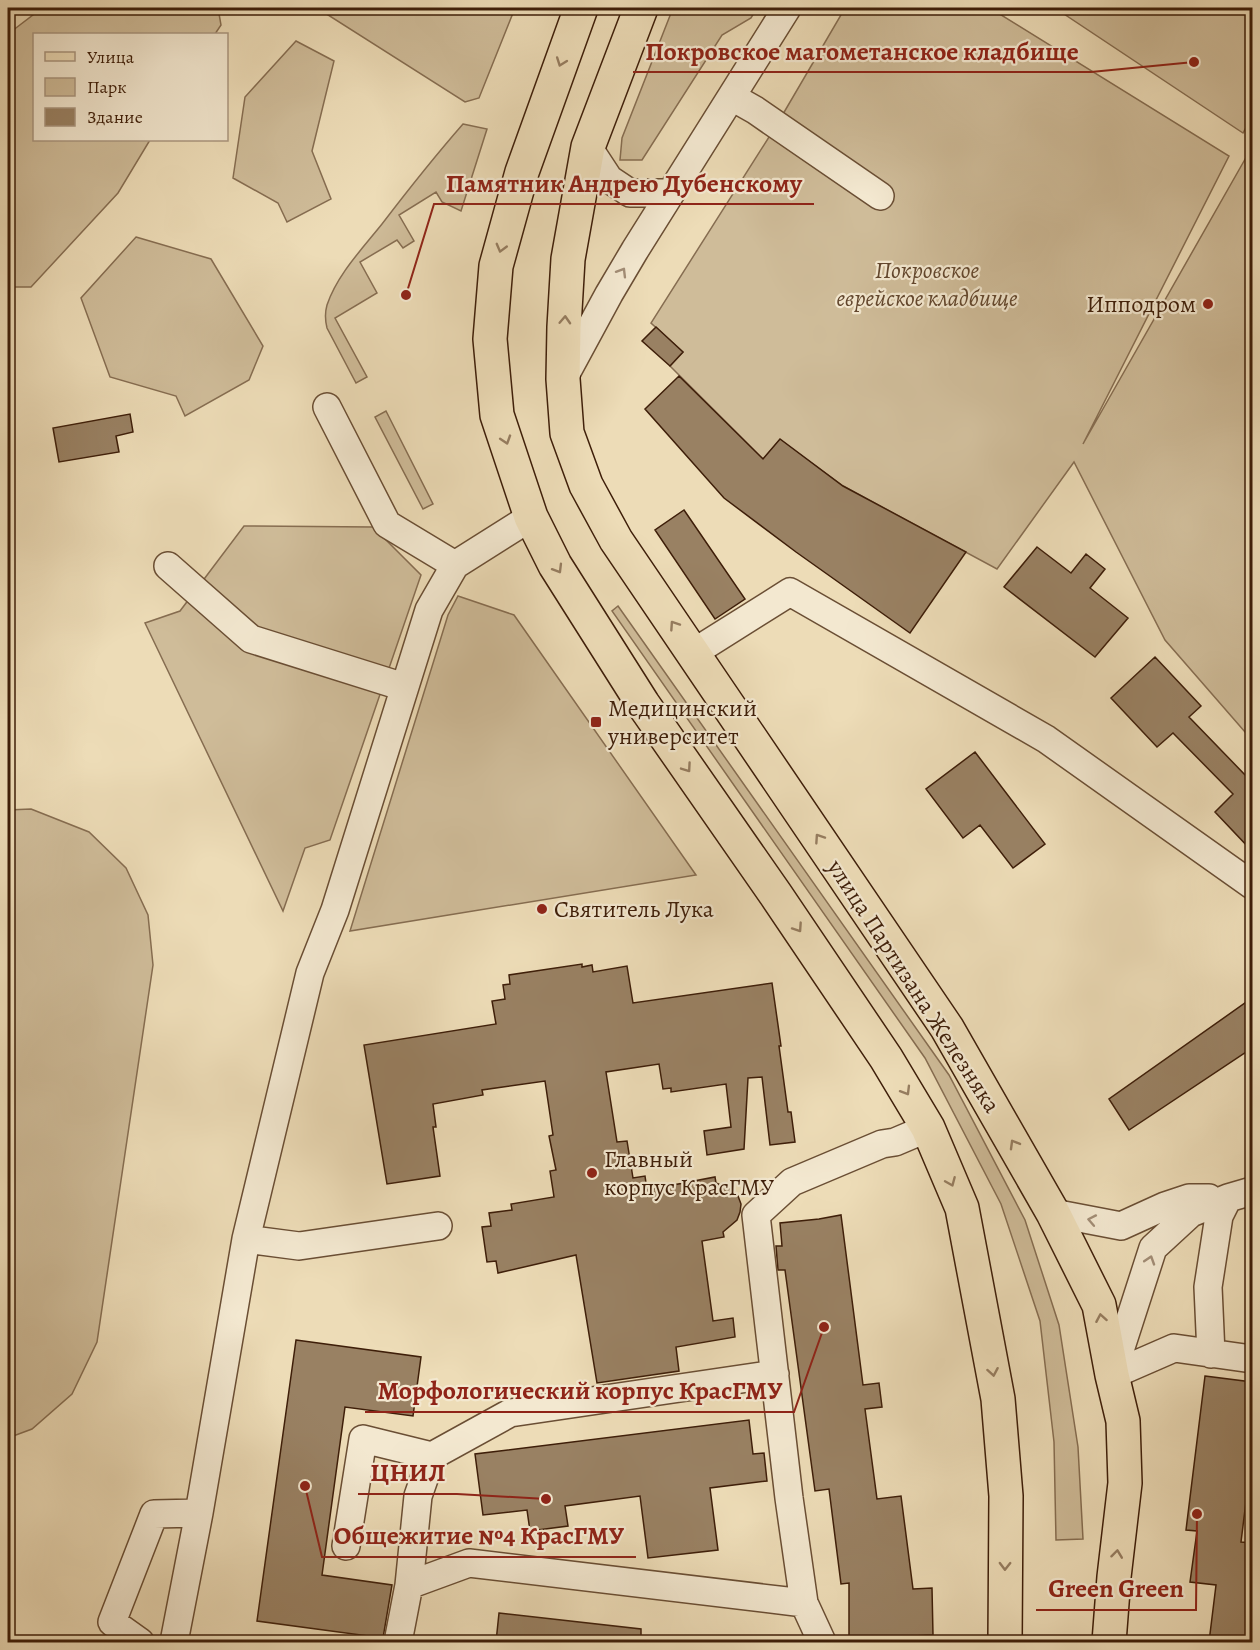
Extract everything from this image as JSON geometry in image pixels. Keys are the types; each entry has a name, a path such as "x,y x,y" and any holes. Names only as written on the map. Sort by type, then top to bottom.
{"main road":[{"path":"581,8 522,172 496,266 490,339 497,415 531,517 555,565 609,652 886,1058 928,1128 962,1208 998,1400 1006,1496 1005,1642"},
{"name":"улица Партизана Железняка","path":"641,8 588,147 568,259 563,379 567,433 586,485 616,540 947,1028 1053,1213 1099,1305 1123,1421 1125,1483 1108,1633"},
{"path":"1005,1600 1026,1642"}],"street":[{"path":"563,379 609,294 787,8"},
{"path":"732,97 755,110 880,195"},
{"path":"588,147 609,179 630,194 670,194"},
{"path":"327,407 387,524 455,566"},
{"path":"174,1642 199,1513 246,1239 310,972 335,910 429,610 455,566 531,517"},
{"path":"168,566 251,639 404,687"},
{"path":"693,652 790,592 1046,739 1252,885"},
{"path":"822,1642 804,1603 789,1498 756,1215 792,1182 882,1144 895,1142 928,1128"},
{"path":"1053,1213 1121,1226 1189,1198 1240,1194"},
{"path":"1211,1354 1208,1287 1219,1216 1240,1194"},
{"path":"1112,1376 1153,1248 1191,1213 1240,1194"},
{"path":"246,1239 299,1246 438,1226"},
{"path":"1112,1376 1174,1348 1252,1359"},
{"path":"398,1642 408,1585 418,1496 432,1456 510,1413 775,1374"},
{"path":"346,1546 363,1439 432,1456"},
{"path":"138,1642 112,1622 154,1514 199,1513"},
{"path":"408,1585 469,1563 804,1603"}],"green space":[{"path":"47,8 218,8 221,25 216,33 33,33 33,141 149,141 118,193 31,287 8,287 8,34 37,12"},
{"path":"317,8 515,8 479,98 465,102"},
{"path":"673,8 757,8 751,18 722,35 642,160 620,160 622,138"},
{"name":"Покровское еврейское кладбище","path":"845,8 990,8 1229,156 1083,444 1252,147 1252,740 1165,640 1074,462 997,569 843,486 780,440 763,459 670,366 683,352 651,323 776,126"},
{"path":"1055,8 1252,8 1252,116 1243,133"},
{"path":"296,41 334,61 312,151 331,199 287,222 278,203 233,178 245,97"},
{"path":"463,124 487,129 461,211 442,202 436,192 399,215 414,241 403,248 397,240 360,262 377,293 335,318 367,377 356,383 327,328 326,310 331,294 351,263"},
{"path":"136,237 211,259 263,346 249,380 185,416 176,396 110,377 81,298"},
{"path":"386,411 433,504 423,509 375,417"},
{"path":"244,526 373,527 421,575 330,840 305,848 283,911 145,623 180,611"},
{"path":"458,596 514,615 696,875 350,931 448,615"},
{"path":"618,606 949,1075 1025,1220 1059,1325 1078,1447 1083,1539 1056,1540 1054,1442 1040,1321 1001,1204 925,1058 612,611"},
{"path":"31,809 89,832 126,868 148,915 153,965 97,1342 72,1394 32,1429 8,1438 8,810"}],"building":[{"path":"656,327 683,352 670,366 642,341"},
{"path":"679,376 763,459 780,439 843,486 966,552 910,633 724,498 645,409"},
{"path":"130,414 133,432 116,436 119,452 59,462 53,428"},
{"path":"684,510 745,599 715,619 655,530"},
{"path":"1037,547 1071,573 1086,554 1105,569 1090,588 1128,618 1095,657 1004,587"},
{"path":"1155,657 1201,706 1189,717 1249,779 1252,775 1252,851 1215,812 1233,794 1173,733 1157,747 1111,698"},
{"path":"975,752 1045,844 1013,868 980,825 963,838 926,789"},
{"name":"Главный корпус КрасГМУ","path":"582,964 582,967 592,965 593,972 627,966 633,1003 772,983 788,1112 791,1112 795,1142 770,1145 762,1077 748,1078 744,1149 707,1155 704,1131 731,1127 726,1084 671,1092 671,1088 663,1089 659,1064 606,1072 617,1142 627,1141 633,1178 645,1176 647,1190 715,1177 716,1183 732,1190 738,1196 741,1204 737,1220 723,1232 724,1237 702,1241 713,1321 733,1318 735,1337 676,1347 679,1371 597,1383 576,1255 498,1273 496,1261 487,1262 482,1227 491,1226 489,1213 512,1210 511,1204 554,1197 550,1171 556,1170 549,1136 553,1135 545,1081 482,1090 483,1095 433,1104 436,1127 433,1127 440,1176 387,1184 364,1045 496,1024 492,1001 505,999 503,985 510,984 509,975"},
{"path":"1252,998 1252,1048 1129,1130 1109,1099"},
{"path":"841,1215 863,1385 879,1383 882,1407 865,1409 877,1499 901,1496 913,1589 932,1588 933,1635 849,1639 849,1583 841,1584 829,1489 815,1491 785,1270 778,1270 776,1246 782,1246 780,1223"},
{"path":"296,1340 421,1357 413,1416 345,1407 322,1575 392,1585 383,1638 257,1621"},
{"path":"1205,1376 1252,1382 1252,1453 1241,1542 1252,1543 1248,1592 1252,1592 1252,1642 1209,1642 1216,1585 1190,1582 1197,1531 1186,1530"},
{"path":"749,1420 753,1454 764,1453 767,1481 710,1488 718,1550 648,1558 640,1496 565,1506 568,1526 530,1531 527,1510 483,1515 475,1454"},
{"path":"499,1613 641,1629 641,1642 496,1642"}],"place":[{"name":"Покровское магометанское кладбище","path":"1194,62"},
{"name":"Памятник Андрею Дубенскому","path":"406,295"},
{"name":"Ипподром","path":"1208,304"},
{"name":"Медицинский университет","path":"596,722"},
{"name":"Святитель Лука","path":"542,909"},
{"name":"Главный корпус КрасГМУ","path":"592,1173"},
{"name":"Морфологический корпус КрасГМУ","path":"824,1327"},
{"name":"Общежитие №4 КрасГМУ","path":"305,1486"},
{"name":"ЦНИЛ","path":"546,1499"},
{"name":"Green Green","path":"1197,1514"}]}
